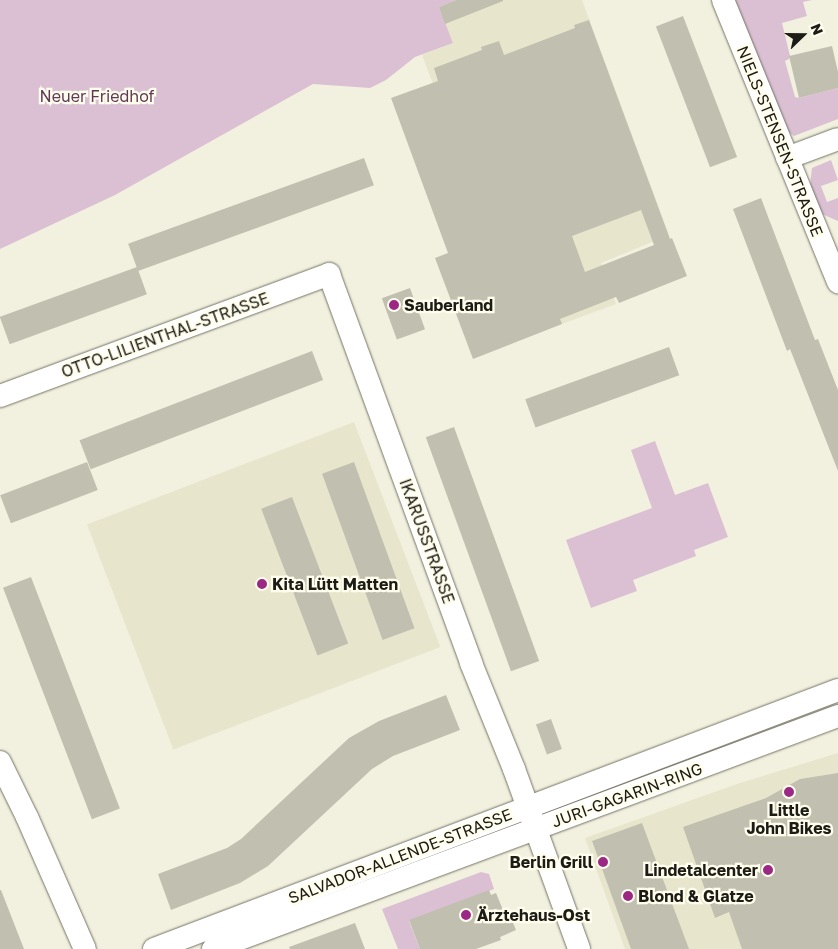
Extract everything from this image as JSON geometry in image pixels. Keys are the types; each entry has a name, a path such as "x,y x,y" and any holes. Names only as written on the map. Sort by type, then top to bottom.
{"street":[{"name":"NIELS-STENSEN-STRASSE","path":"723,0 838,282"},
{"path":"788,158 838,139"},
{"name":"OTTO-LILIENTHAL-STRASSE","path":"0,396 329,274"},
{"name":"IKARUSSTRASSE","path":"329,274 471,662 528,808"},
{"name":"JURI-GAGARIN-RING","path":"528,808 838,690"},
{"name":"JURI-GAGARIN-RING","path":"579,949 535,829 838,716"},
{"path":"0,762 28,816 84,949"},
{"name":"SALVADOR-ALLENDE-STRASSE","path":"154,949 528,808 535,829 213,949"}],"shaded area":[{"path":"456,0 582,0 669,235 601,263 616,304 529,336 422,55 453,43 439,7"},
{"name":"Kita Lütt Matten","path":"354,422 440,647 173,749 87,524"},
{"path":"838,753 838,949 625,949 585,838 740,783"}],"green space":[{"name":"Neuer Friedhof","path":"0,0 456,0 439,7 453,43 415,57 386,80 370,88 313,84 115,195 0,249"},
{"path":"733,0 812,0 803,2 807,16 782,23 790,56 785,61 795,97 799,98 838,88 838,119 794,136 784,129"},
{"path":"831,160 838,180 821,186 827,202 838,198 838,221 822,214 810,185 812,168"},
{"path":"655,441 675,495 708,483 728,537 694,550 696,556 633,580 637,591 591,608 566,540 652,508 631,450"},
{"path":"481,872 489,874 494,889 409,921 420,949 398,949 382,909"}],"building":[{"path":"456,0 503,1 445,24 439,7"},
{"path":"683,16 737,157 710,167 656,26"},
{"path":"589,20 670,239 672,238 687,276 619,303 616,297 560,319 562,324 473,359 435,258 448,253 391,98 438,81 434,68 482,50 481,47 499,41 504,55 575,28 574,25","holes":["641,210 654,245 585,272 572,236"]},
{"path":"832,46 838,72 838,88 799,98 789,56"},
{"path":"364,158 374,185 138,271 128,244"},
{"path":"761,198 815,340 818,339 838,390 838,471 790,349 787,351 733,209"},
{"path":"137,267 147,294 10,344 0,317"},
{"path":"410,288 425,329 397,340 382,298"},
{"path":"669,347 679,375 535,428 525,399"},
{"path":"312,351 323,380 91,469 80,440"},
{"path":"454,427 539,661 511,671 426,437"},
{"path":"87,462 98,490 11,523 0,495"},
{"path":"354,462 415,628 383,640 322,474"},
{"path":"292,497 348,644 317,655 261,509"},
{"path":"31,577 120,809 92,819 3,588"},
{"path":"446,695 460,730 393,756 372,769 268,866 240,883 171,910 158,874 227,848 241,839 349,738 379,721"},
{"path":"551,719 562,749 547,755 536,724"},
{"name":"Lindetalcenter","path":"838,773 838,949 742,949 729,912 715,918 683,827 766,798 800,779"},
{"path":"642,823 689,949 631,949 592,841"},
{"path":"1,890 24,949 0,949"},
{"name":"Ärztehaus-Ost","path":"489,890 491,895 496,893 503,910 507,908 516,930 500,937 501,940 476,949 420,949 409,920"},
{"path":"355,923 365,949 290,949 289,947"}],"place":[{"name":"Sauberland","path":"394,305"},
{"name":"Kita Lütt Matten","path":"262,584"},
{"name":"Little John Bikes","path":"789,792"},
{"name":"Berlin Grill","path":"603,862"},
{"name":"Lindetalcenter","path":"768,870"},
{"name":"Blond & Glatze","path":"628,896"},
{"name":"Ärztehaus-Ost","path":"466,915"}]}
